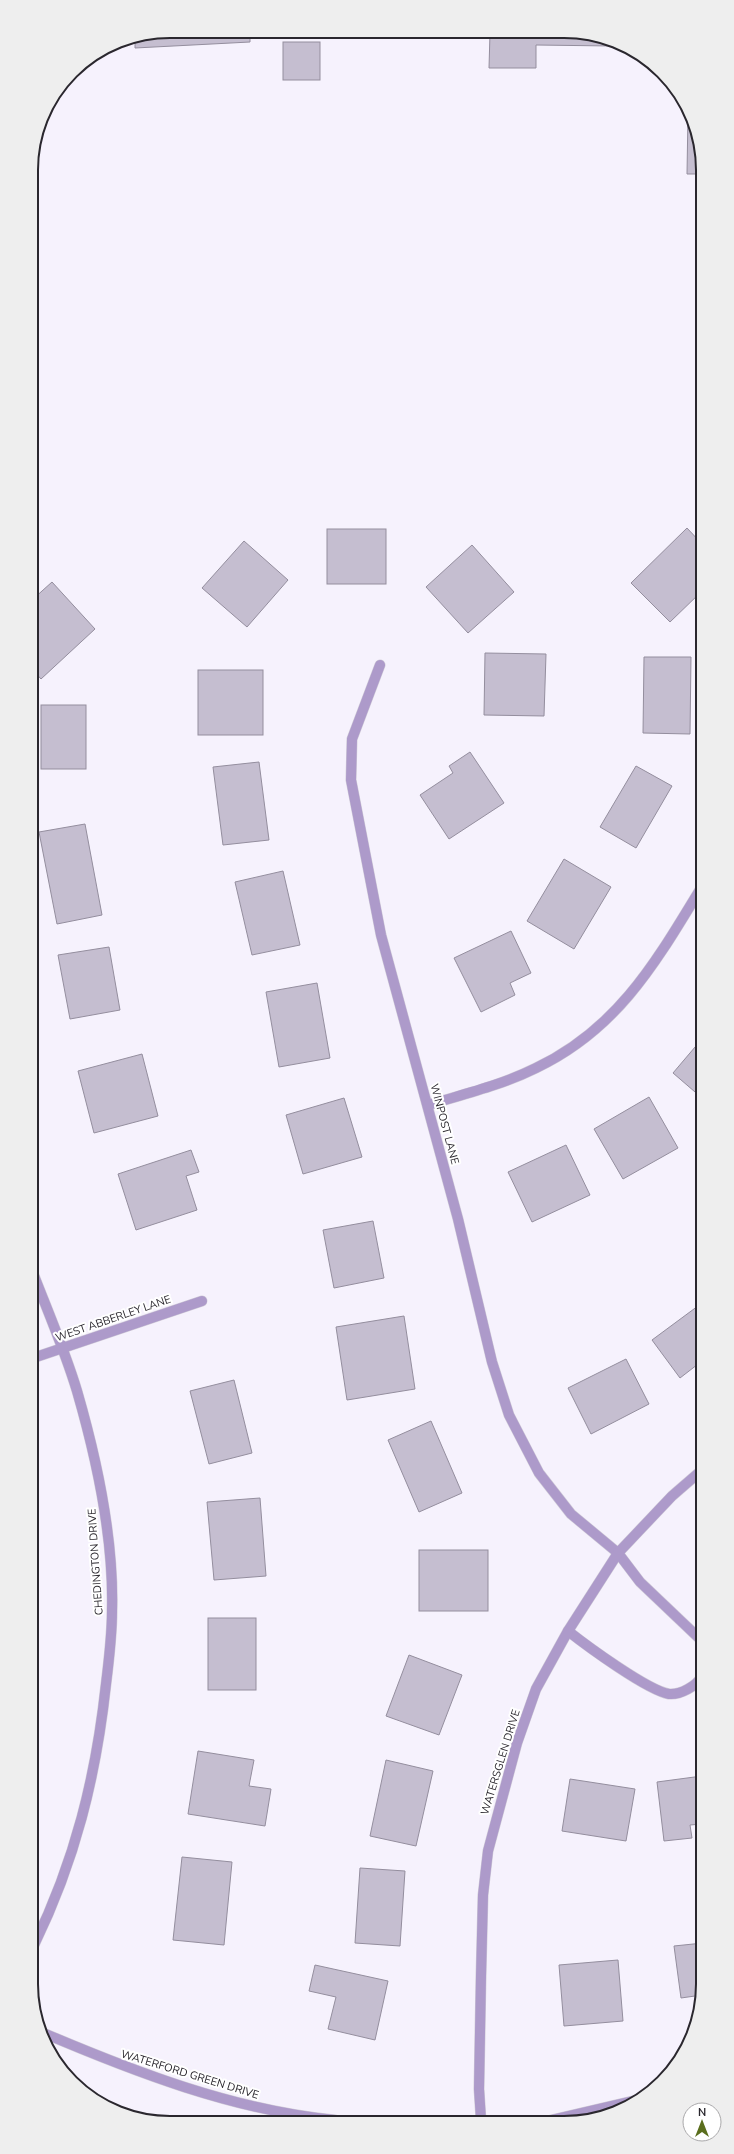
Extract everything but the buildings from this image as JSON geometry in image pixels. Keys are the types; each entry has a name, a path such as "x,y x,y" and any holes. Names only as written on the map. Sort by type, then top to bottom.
{"street":[{"name":"WINPOST LANE","path":"380,665 352,739 351,780 381,935 458,1219 492,1362 509,1415 522,1444 539,1473 571,1514 618,1553 640,1582 696,1635"},
{"path":"428,1105 510,1080 559,1056 589,1035 618,1008 644,980 696,896"},
{"name":"CHEDINGTON DRIVE","path":"38,1286 77,1390 101,1492 110,1565 112,1611 102,1720 94,1770 86,1805 66,1870 38,1936"},
{"name":"WEST ABBERLEY LANE","path":"38,1356 202,1301"},
{"name":"WATERSGLEN DRIVE","path":"481,2116 479,2089 480,1976 488,1850 514,1750 536,1689 568,1631 618,1553 672,1496 696,1475"},
{"path":"568,1631 592,1650 646,1683 670,1694 685,1691 696,1684"},
{"name":"WATERFORD GREEN DRIVE","path":"48,2034 112,2062 205,2093 262,2109 308,2116"},
{"path":"568,2116 618,2104"}]}
